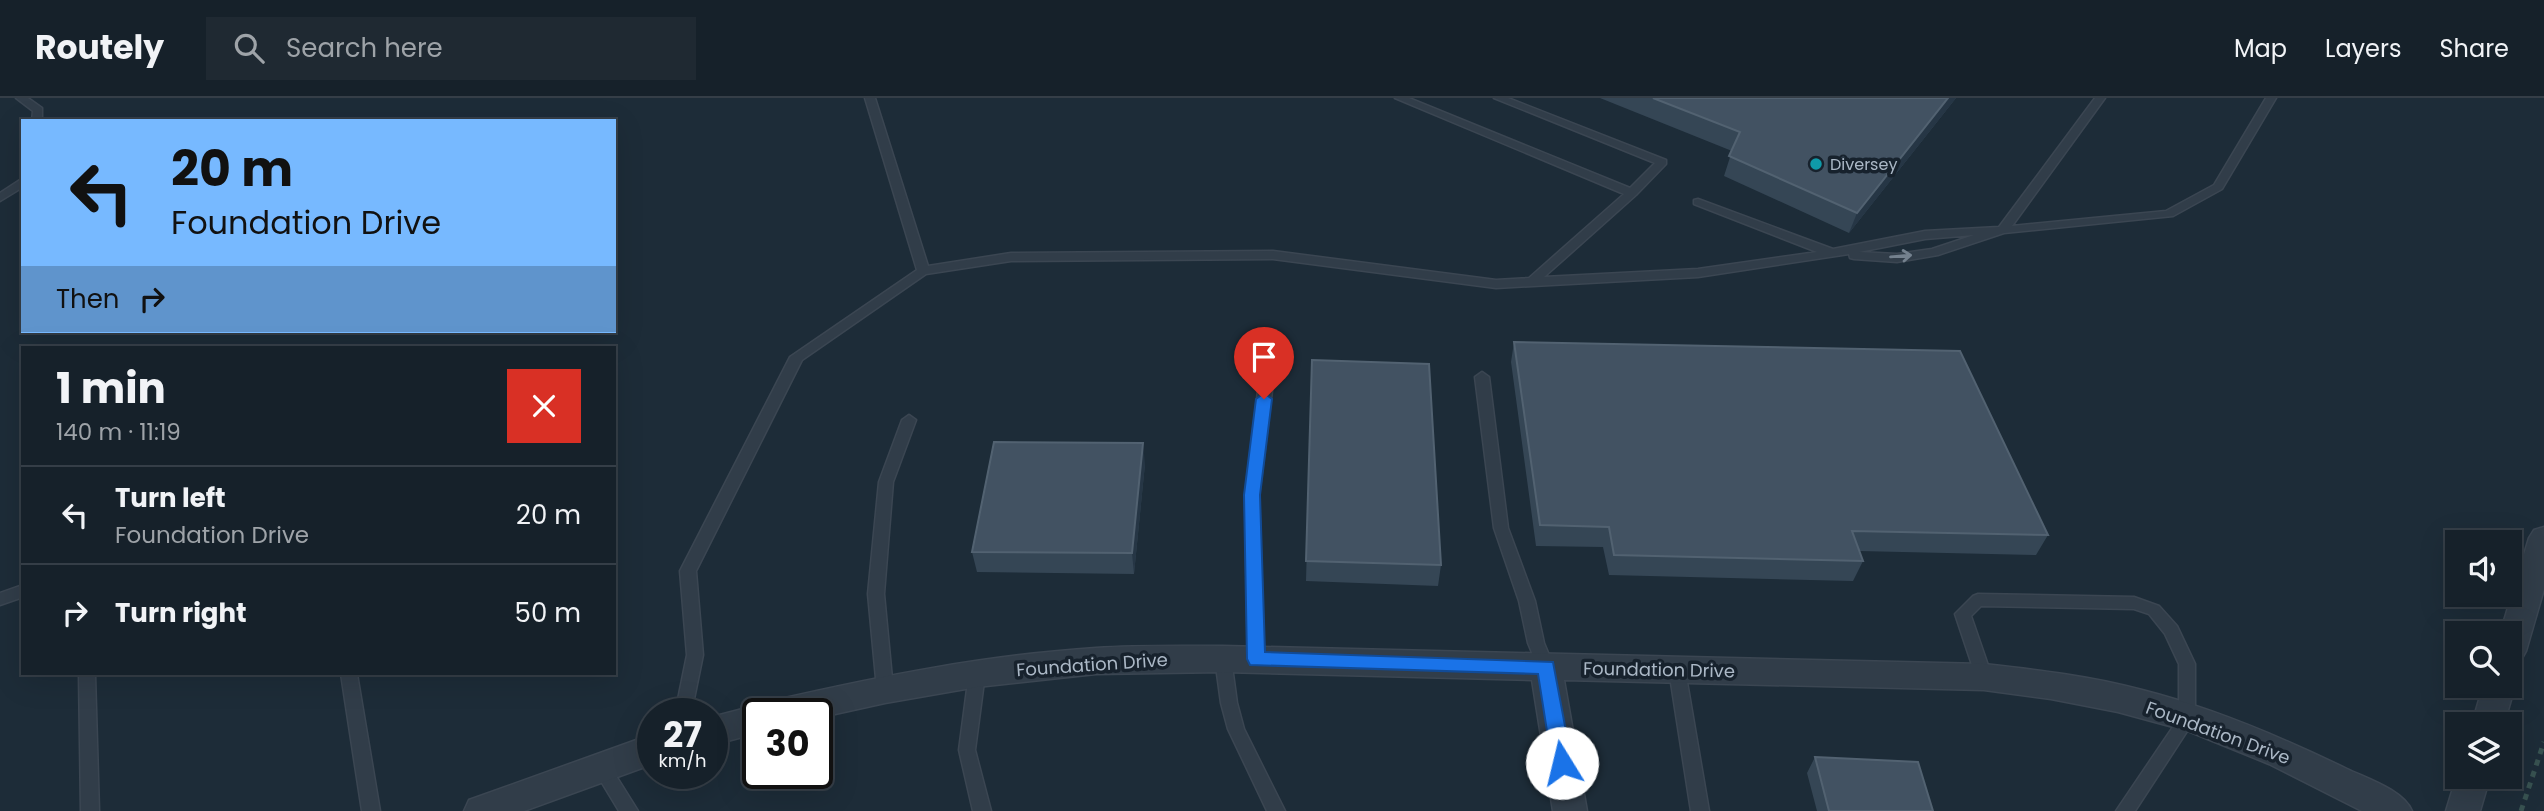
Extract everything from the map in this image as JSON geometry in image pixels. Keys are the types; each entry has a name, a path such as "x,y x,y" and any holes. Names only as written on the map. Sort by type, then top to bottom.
{"street":[{"path":"2519,621 2544,538"},
{"name":"Foundation Drive","path":"833,701 885,689 977,674 1096,661 1256,659 1984,677 2051,685 2162,709 2271,749 2395,811"},
{"path":"1546,667 1570,811"},
{"path":"481,811 637,755"},
{"path":"2463,811 2469,789"}],"lane":[{"path":"21,98 38,110 37,119"},
{"path":"870,98 923,271"},
{"path":"1400,98 1632,193"},
{"path":"1499,98 1662,162 1632,193 1532,282"},
{"path":"1698,202 1833,254 1897,258 1934,252 2003,230 2100,98"},
{"path":"686,698 695,655 688,571 797,357 923,271 1011,257 1273,255 1496,284 1698,272 1833,254 1925,235 2169,214 2218,187 2271,98"},
{"path":"0,198 21,182"},
{"path":"1256,659 1252,495 1267,375"},
{"path":"1482,377 1502,528 1527,601 1536,643 1546,667"},
{"path":"885,689 876,594 882,519 886,482 909,420"},
{"path":"0,599 21,592"},
{"path":"1984,677 1963,614 1979,600 2134,603 2154,610 2171,630 2187,664 2187,719 2125,811"},
{"path":"1223,659 1229,703 1237,729 1276,811"},
{"path":"1677,670 1700,811"},
{"path":"977,674 967,750 982,811"},
{"path":"88,675 90,811"},
{"path":"349,675 371,811"},
{"path":"602,768 629,811"}],"path":[{"path":"2521,811 2544,741"}],"building":[{"name":"Diversey","path":"1653,98 1948,98 1857,213 1729,156 1740,132"},
{"path":"1514,342 1960,351 2048,535 1852,531 1863,561 1614,555 1609,527 1540,525"},
{"path":"1312,360 1429,364 1441,565 1306,561"},
{"path":"994,442 1143,443 1132,553 972,552"},
{"path":"1815,757 1918,762 1933,811 1829,811"}],"place":[{"name":"Diversey","path":"1816,164"}],"route":[{"path":"1264,399 1252,495 1256,659 1546,667 1562,763"}]}
